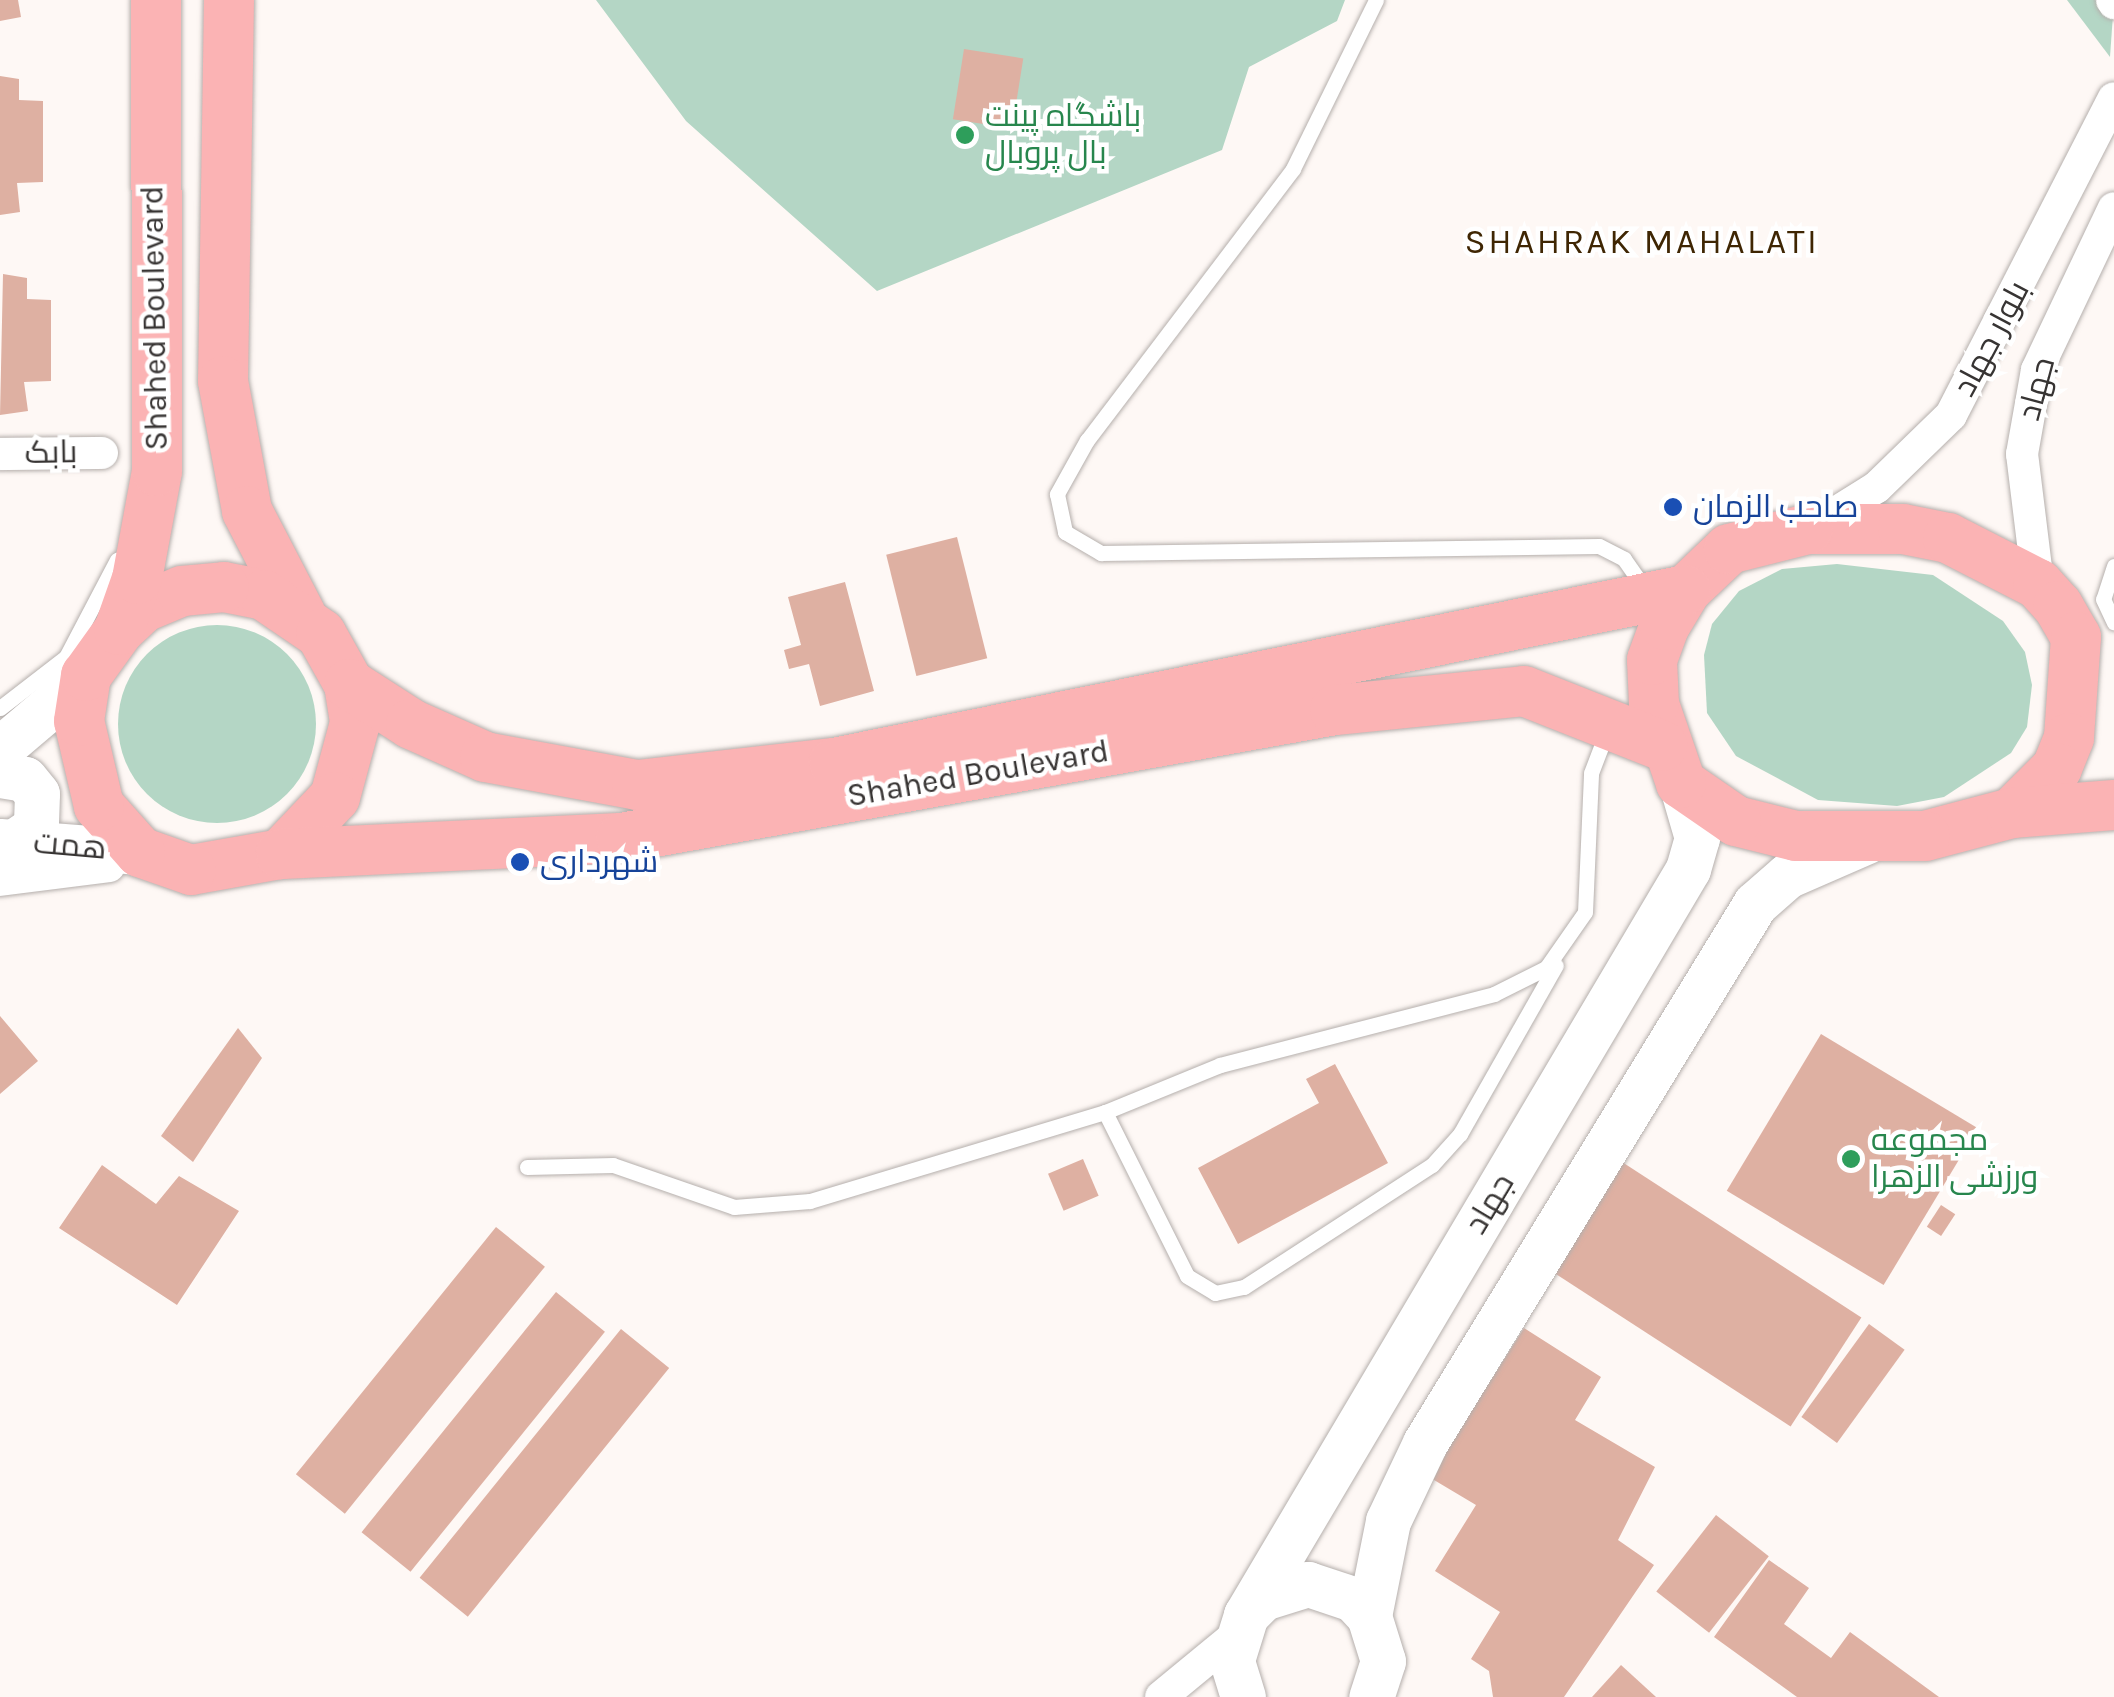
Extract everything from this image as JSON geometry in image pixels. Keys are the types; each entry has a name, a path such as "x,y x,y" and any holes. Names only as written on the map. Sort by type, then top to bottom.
{"main road":[{"name":"Shahed Boulevard","path":"118,630 157,471 156,0"},
{"name":"Shahed Boulevard","path":"229,0 222,382 247,511 301,615"},
{"path":"1672,765 1652,660 1668,594 1729,549 1808,529 1903,529 1948,538 2048,595 2114,656"},
{"path":"0,749 86,676 118,630 144,607 182,590 224,587 264,595 301,615 349,684 350,762 334,797 281,854 231,869 191,870 140,852 99,806 86,768 79,721 86,676"},
{"name":"Shahed Boulevard","path":"349,684 484,757 637,785 834,763 1668,594"},
{"path":"2012,813 2057,768 2069,738 2076,638 2048,595"},
{"name":"Shahed Boulevard","path":"281,854 621,838 1335,710 1524,691 1612,723 1766,831 1867,840 1926,836 2012,813"},
{"name":"جهاد","path":"1241,1626 1688,868 1696,838 1672,765"},
{"path":"0,776 25,779 37,794 36,826 5,854"},
{"path":"2012,813 2114,805"},
{"path":"1384,1685 1369,1616 1388,1520 1425,1443 1755,904 1787,876 1867,840"},
{"name":"همت","path":"5,854 140,852"},
{"path":"1243,1697 1232,1660 1241,1626 1284,1587 1308,1584 1342,1593 1369,1616"}],"street":[{"name":"بلوار جهاد","path":"1808,529 1877,486 1951,415 2114,98"},
{"name":"جهاد","path":"2048,595 2022,454 2037,370 2114,208"},
{"name":"بابک","path":"0,454 102,452"},
{"path":"5,854 96,865 191,870"},
{"path":"1161,1697 1241,1626"}],"lane":[{"path":"1376,0 1292,169 1087,440 1056,494 1065,532 1101,553 1599,546 1624,559 1668,594"},
{"path":"0,708 66,657 99,602 124,534 157,471"},
{"path":"2114,566 2103,599 2114,624"},
{"path":"1105,1112 1187,1276 1216,1293 1244,1287 1432,1164 1460,1134 1585,912 1591,773 1612,723"},
{"path":"527,1167 613,1166 734,1207 810,1202 1105,1112 1220,1065 1494,994 1546,968 1568,944"}],"green space":[{"name":"باشگاه پینت بال پروبال","path":"596,0 1345,0 1337,21 1249,67 1222,150 877,291 686,121"},
{"path":"2067,0 2114,0 2110,57"},
{"path":"1837,564 1933,575 2003,621 2025,652 2032,685 2027,727 2011,753 1944,797 1897,806 1818,800 1736,756 1707,713 1704,655 1712,624 1739,591 1782,569"},
{"path":"217,625 255,633 287,654 308,686 316,724 308,762 287,794 255,815 217,823 179,815 147,794 126,762 118,724 126,686 147,654 179,633"}],"building":[{"path":"0,0 18,0 21,17 0,21"},
{"path":"964,49 1023,58 1012,129 953,119"},
{"path":"0,76 19,79 19,100 43,101 43,182 17,183 20,212 0,215"},
{"path":"3,274 27,278 27,299 51,300 51,381 24,382 28,411 0,415"},
{"path":"957,537 987,658 916,676 886,555"},
{"path":"845,582 874,691 820,706 809,664 789,669 784,650 801,645 788,597"},
{"path":"0,1016 38,1061 0,1094"},
{"path":"238,1028 262,1058 193,1162 161,1136"},
{"name":"مجموعه ورزشی الزهرا","path":"1821,1034 1978,1128 1884,1285 1727,1191"},
{"path":"1335,1064 1388,1163 1238,1244 1198,1168 1319,1103 1306,1079"},
{"path":"1083,1159 1099,1196 1064,1211 1048,1174"},
{"path":"1619,1160 1861,1317 1791,1426 1548,1269"},
{"path":"102,1165 156,1204 179,1176 239,1211 177,1305 59,1228"},
{"path":"1941,1205 1955,1214 1941,1236 1927,1227"},
{"path":"496,1227 545,1267 345,1514 296,1474"},
{"path":"556,1292 605,1332 411,1572 362,1532"},
{"path":"1869,1324 1905,1350 1837,1443 1801,1417"},
{"path":"1524,1328 1601,1377 1575,1420 1655,1467 1618,1540 1654,1565 1564,1697 1493,1697 1489,1671 1471,1659 1500,1612 1435,1571 1476,1505 1429,1477"},
{"path":"621,1329 669,1368 468,1617 420,1578"},
{"path":"1716,1515 1769,1556 1709,1633 1656,1591"},
{"path":"1769,1560 1809,1588 1784,1624 1831,1658 1850,1632 1939,1697 1797,1697 1714,1637"},
{"path":"1621,1665 1656,1697 1592,1697"}],"place":[{"name":"باشگاه پینت بال پروبال","path":"965,135"},
{"name":"صاحب الزمان","path":"1673,507"},
{"name":"شهرداری","path":"520,862"},
{"name":"مجموعه ورزشی الزهرا","path":"1851,1159"}],"district":[{"name":"SHAHRAK MAHALATI","path":"1642,242"}]}
